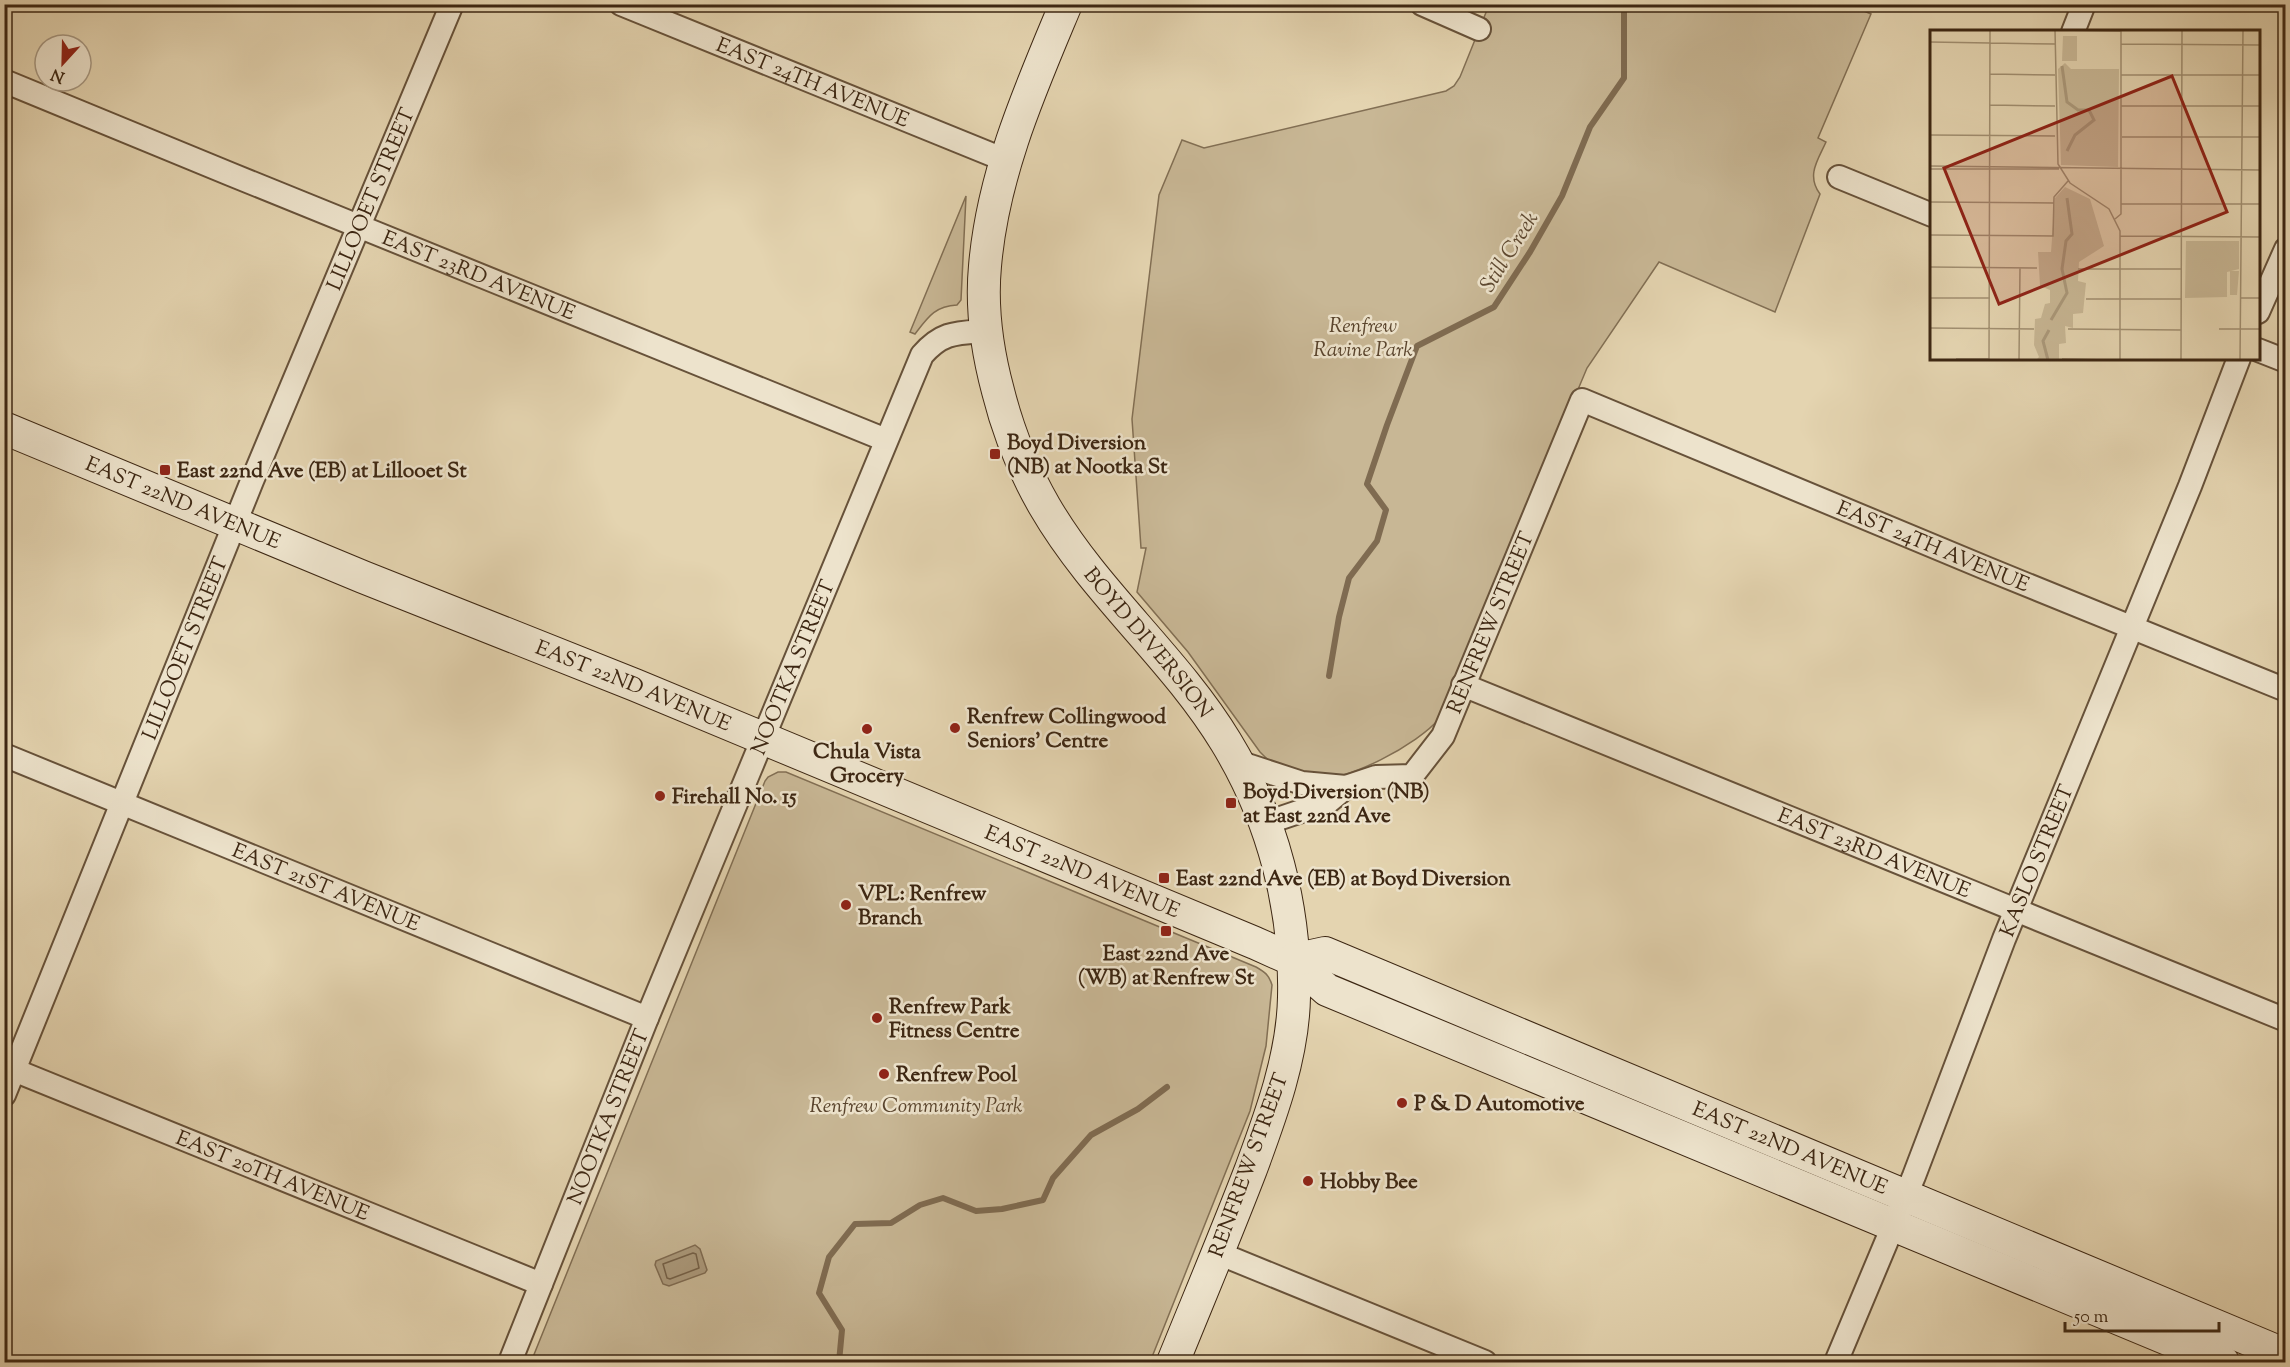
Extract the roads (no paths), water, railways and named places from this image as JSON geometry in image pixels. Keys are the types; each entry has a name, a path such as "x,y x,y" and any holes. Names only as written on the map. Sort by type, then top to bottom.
{"street":[{"name":"LILLOOET STREET","path":"4,1095 10,1068 123,802 250,486 452,4"},
{"name":"EAST 24TH AVENUE","path":"621,4 1005,159"},
{"path":"985,331 984,269 992,212 1005,159 1021,112 1066,4"},
{"path":"1422,4 1479,29"},
{"path":"2074,30 2084,4"},
{"name":"EAST 23RD AVENUE","path":"4,81 886,440"},
{"path":"1839,177 1930,214"},
{"path":"2260,310 2286,249"},
{"name":"NOOTKA STREET","path":"510,1362 647,1018 922,355 934,341 951,335 985,331"},
{"name":"BOYD DIVERSION","path":"985,331 991,366 1010,433 1046,508 1084,563 1203,708 1238,762 1266,823 1288,900 1293,960"},
{"path":"2260,350 2286,361"},
{"name":"KASLO STREET","path":"1836,1362 1894,1226 2016,909 2239,360"},
{"name":"EAST 24TH AVENUE","path":"1582,400 2286,690"},
{"name":"RENFREW STREET","path":"1266,823 1328,802 1346,787 1376,777 1412,776 1443,736 1582,400"},
{"name":"EAST 22ND AVENUE","path":"4,428 763,739 1293,960 1327,990 2223,1362"},
{"name":"EAST 23RD AVENUE","path":"1463,685 2286,1020"},
{"name":"EAST 21ST AVENUE","path":"4,755 647,1018"},
{"name":"RENFREW STREET","path":"1238,762 1302,783 1346,787"},
{"name":"EAST 22ND AVENUE","path":"1293,960 1325,953 2286,1355"},
{"name":"RENFREW STREET","path":"1173,1362 1218,1253 1275,1101 1285,1061 1294,1001 1293,960"},
{"name":"EAST 20TH AVENUE","path":"10,1068 541,1284"},
{"path":"1218,1253 1485,1362"}],"water":[{"path":"695,1245 700,1249 707,1270 705,1273 669,1286 663,1284 655,1265 656,1261"}],"waterway":[{"name":"Still Creek","path":"1329,676 1339,617 1349,578 1377,541 1386,510 1367,484 1417,346 1494,307 1530,252 1562,196 1590,127 1624,78 1624,4"},
{"name":"Still Creek","path":"839,1362 842,1330 819,1293 829,1257 855,1224 891,1223 920,1205 943,1198 976,1211 1002,1209 1043,1200 1053,1178 1091,1135 1138,1109 1167,1087"}],"place":[{"name":"Boyd Diversion (NB) at Nootka St","path":"995,454"},
{"name":"East 22nd Ave (EB) at Lillooet St","path":"165,470"},
{"name":"Renfrew Collingwood Seniors' Centre","path":"955,728"},
{"name":"Chula Vista Grocery","path":"867,729"},
{"name":"Firehall No. 15","path":"660,796"},
{"name":"Boyd Diversion (NB) at East 22nd Ave","path":"1231,803"},
{"name":"East 22nd Ave (EB) at Boyd Diversion","path":"1164,878"},
{"name":"VPL: Renfrew Branch","path":"846,905"},
{"name":"East 22nd Ave (WB) at Renfrew St","path":"1166,931"},
{"name":"Renfrew Park Fitness Centre","path":"877,1018"},
{"name":"Renfrew Pool","path":"884,1074"},
{"name":"P & D Automotive","path":"1402,1103"},
{"name":"Hobby Bee","path":"1308,1181"}],"park label":[{"name":"Renfrew Ravine Park","path":"1363,337"},
{"name":"Renfrew Community Park","path":"916,1105"}]}
